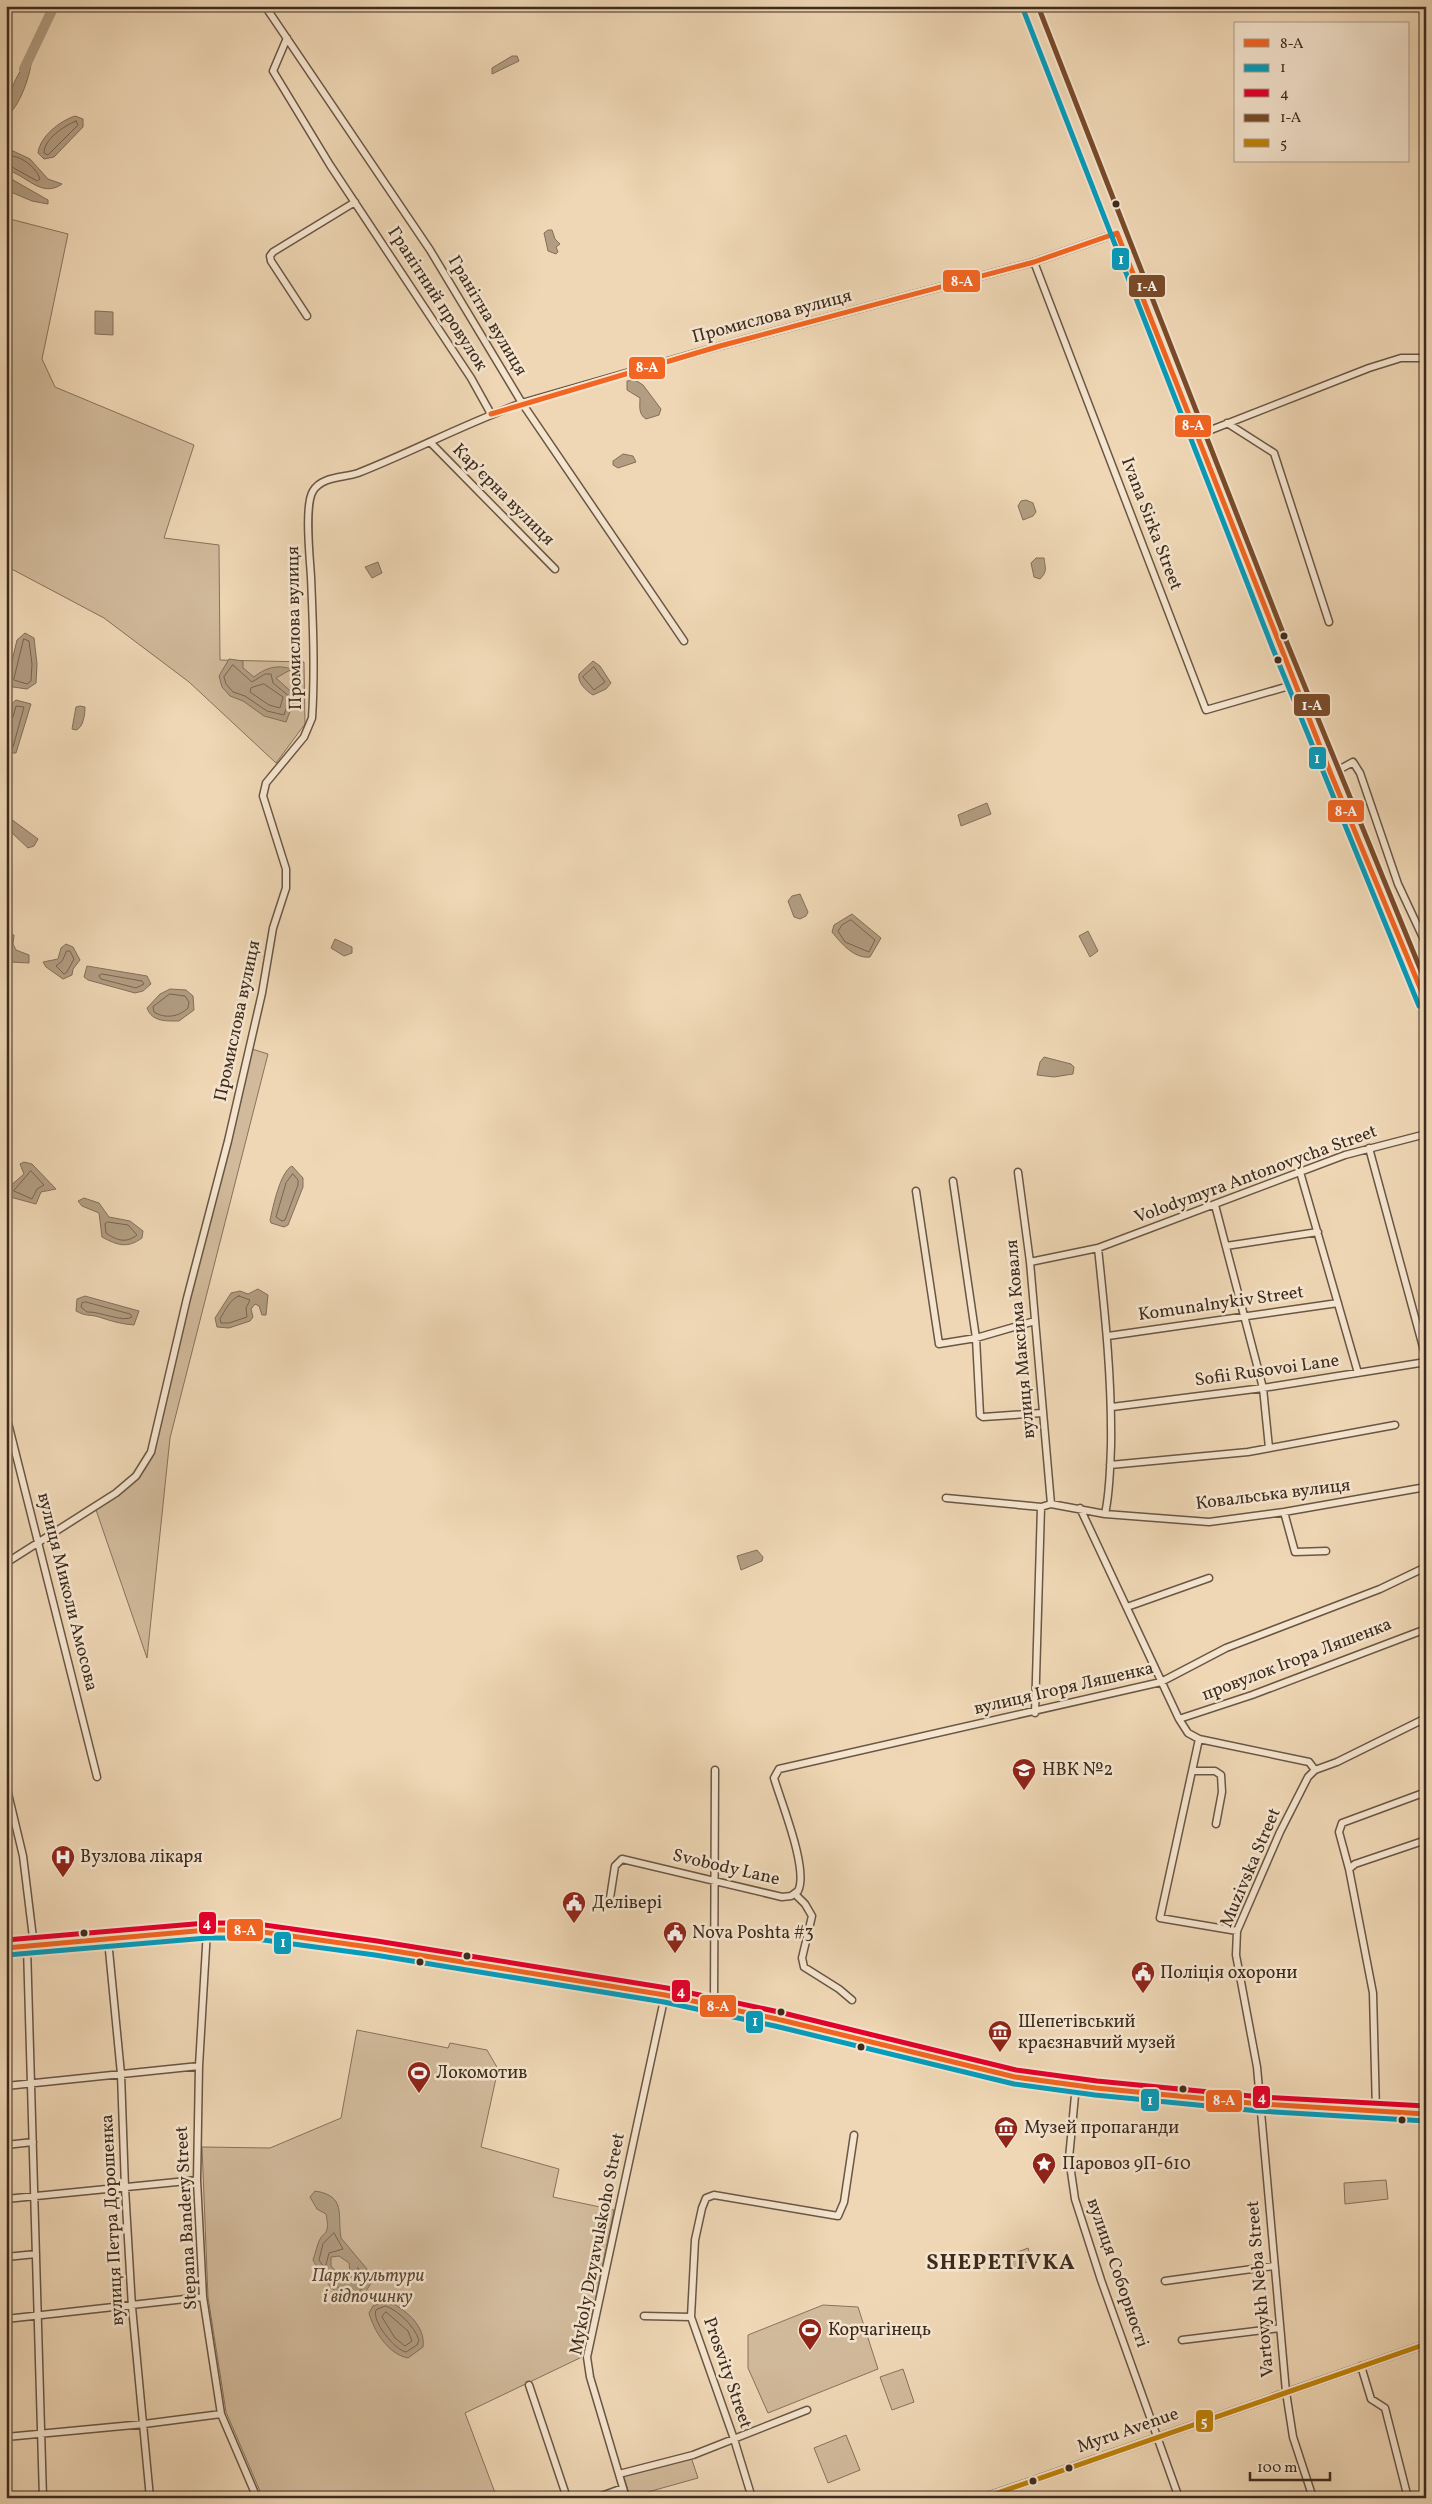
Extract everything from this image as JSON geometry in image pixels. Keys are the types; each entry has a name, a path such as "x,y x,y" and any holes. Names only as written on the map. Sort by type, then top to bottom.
{"main road":[{"path":"1030,6 1117,233 1331,774 1426,1003"}],"street":[{"name":"Гранітна вулиця","path":"266,6 430,250 522,403 684,641"},
{"name":"Гранітний провулок","path":"287,38 273,71 355,202 471,378 491,414"},
{"path":"307,316 271,261 270,256 273,252 355,202"},
{"name":"Промислова вулиця","path":"6,1564 116,1493 136,1476 146,1463 155,1434 187,1298 231,1132 262,993 273,928 286,888 286,869 263,796 266,783 304,737 312,718 312,596 308,525 312,491 322,482 353,475 491,414 522,403 720,346 1034,262 1117,233"},
{"name":"Ivana Sirka Street","path":"1034,262 1206,710 1296,684"},
{"path":"1198,435 1370,368 1401,358 1426,358"},
{"path":"1227,423 1274,453 1329,622"},
{"name":"Карʼєрна вулиця","path":"430,442 555,568"},
{"path":"1331,774 1353,762 1360,773 1398,884 1426,944"},
{"name":"Volodymyra Antonovycha Street","path":"1030,1262 1098,1248 1300,1172 1370,1148 1426,1134"},
{"path":"1370,1148 1426,1360"},
{"name":"вулиця Максима Коваля","path":"1018,1172 1030,1262 1051,1504"},
{"path":"1300,1172 1358,1373"},
{"path":"953,1181 976,1338 981,1416 1042,1413"},
{"path":"916,1191 939,1344 976,1338 1035,1321"},
{"path":"1215,1205 1264,1388 1269,1448"},
{"path":"1226,1246 1318,1232"},
{"path":"1098,1248 1108,1336 1112,1407 1109,1496 1105,1514"},
{"name":"Komunalnykiv Street","path":"1108,1336 1338,1303"},
{"name":"Sofii Rusovoi Lane","path":"1112,1407 1264,1388 1426,1360"},
{"name":"вулиця Миколи Амосова","path":"6,1415 97,1777"},
{"path":"1110,1465 1248,1452 1395,1425"},
{"name":"Ковальська вулиця","path":"946,1498 1041,1507 1051,1504 1105,1514 1208,1522 1284,1512 1426,1487"},
{"path":"1035,1713 1040,1616 1041,1507"},
{"path":"1080,1508 1179,1719 1188,1733 1199,1740 1309,1762 1316,1770 1337,1762 1426,1718"},
{"path":"1284,1512 1295,1552 1326,1551"},
{"name":"вулиця Ігоря Ляшенка","path":"780,1769 1035,1713 1161,1682 1226,1648 1380,1589 1426,1567"},
{"path":"1127,1607 1209,1578"},
{"name":"провулок Ігора Ляшенка","path":"1179,1719 1252,1695 1426,1629"},
{"path":"1199,1740 1194,1771 1160,1918 1237,1930"},
{"name":"Svobody Lane","path":"610,1898 615,1866 622,1860 782,1897 795,1894 801,1886 802,1877 794,1840 774,1778 780,1769"},
{"path":"714,2006 715,1770"},
{"name":"Muzivska Street","path":"1260,2104 1251,2030 1236,1955 1237,1930 1280,1832 1308,1778 1316,1770"},
{"path":"1194,1771 1215,1771 1221,1775 1222,1792 1216,1824"},
{"path":"6,1785 23,1856 34,1946"},
{"path":"1376,2111 1373,1993 1349,1869 1339,1832 1342,1823 1426,1792"},
{"path":"1349,1869 1355,1864 1426,1840"},
{"path":"795,1894 805,1904 812,1916 802,1958 804,1967 839,1989 852,2000"},
{"path":"6,1948 207,1930 249,1930 315,1938 665,1995 777,2019 991,2072 1076,2085 1260,2104 1426,2114"},
{"name":"Stepana Bandery Street","path":"207,1930 198,2066 197,2180 204,2297 221,2414 257,2498"},
{"name":"вулиця Петра Дорошенка","path":"108,1940 121,2074 124,2188 132,2307 150,2498"},
{"path":"27,1947 43,2498"},
{"name":"Mykoly Dzyavulskoho Street","path":"626,2498 590,2376 588,2357 665,1995"},
{"path":"6,2086 198,2066"},
{"name":"вулиця Соборності","path":"1076,2085 1069,2158 1074,2191 1101,2280 1179,2498"},
{"name":"Vartovykh Neba Street","path":"1260,2104 1286,2392 1293,2437 1313,2498"},
{"name":"Prosvity Street","path":"752,2498 734,2439 691,2316 695,2240 702,2208 706,2198 714,2195 838,2216 844,2202 854,2135"},
{"path":"6,2145 33,2142"},
{"path":"6,2199 197,2180"},
{"path":"6,2257 36,2254"},
{"path":"1165,2281 1274,2266"},
{"path":"6,2319 132,2307 204,2297"},
{"path":"644,2316 691,2316"},
{"path":"1182,2340 1280,2328"},
{"name":"Myru Avenue","path":"982,2498 1426,2344"},
{"path":"1362,2366 1371,2399 1385,2408 1408,2498"},
{"path":"529,2384 567,2498"},
{"path":"619,2474 693,2455 808,2410"},
{"path":"6,2437 144,2424 221,2414"},
{"path":"596,2498 623,2488"}],"green space":[{"path":"6,218 68,234 42,359 55,387 194,445 164,538 219,545 220,660 304,662 305,724 276,763 189,682 104,618 6,566"},
{"path":"252,1049 268,1054 170,1438 147,1658 95,1507 116,1493 146,1463"},
{"name":"Парк культури і відпочинку","path":"357,2030 448,2048 450,2043 487,2050 498,2069 481,2147 559,2169 553,2197 614,2210 584,2356 465,2413 497,2498 263,2498 226,2412 208,2297 202,2147 270,2148 341,2118"},
{"path":"1386,2180 1388,2199 1345,2204 1344,2183"},
{"path":"1028,2248 1032,2260 1009,2269 1005,2257"},
{"name":"Корчагінець","path":"823,2305 858,2307 878,2369 768,2413 748,2368 748,2335"},
{"path":"903,2369 914,2402 892,2410 880,2377"},
{"path":"846,2435 860,2470 828,2483 814,2448"},
{"path":"691,2457 698,2478 630,2497 624,2477 627,2474"}],"water":[{"path":"32,55 30,70 24,88 16,105 6,116 8,100 14,84 22,68"},
{"path":"512,56 517,56 519,61 492,74 492,68"},
{"path":"75,116 83,119 83,127 54,157 44,159 38,153 47,135 57,125"},
{"path":"11,150 30,159 48,179 62,184 47,189 6,170 8,152"},
{"path":"6,176 48,200 48,204 32,201 6,190"},
{"path":"552,230 555,239 560,244 556,247 558,252 556,254 548,251 544,233"},
{"path":"95,311 113,312 113,335 95,334"},
{"path":"635,380 643,385 661,409 659,415 646,419 642,415 640,398 627,390 627,381"},
{"path":"623,454 633,456 636,462 618,468 613,465 613,461"},
{"path":"1026,500 1033,503 1036,512 1033,516 1023,520 1018,506 1021,501"},
{"path":"1036,558 1044,558 1045,571 1040,579 1034,577 1031,563"},
{"path":"378,562 382,573 372,578 365,567"},
{"path":"25,633 34,638 37,664 36,683 27,689 6,686 17,640"},
{"path":"229,659 243,661 243,668 254,677 262,671 272,668 292,669 276,678 296,696 286,722 264,716 243,701 230,696 222,687 219,676"},
{"path":"593,661 600,666 611,683 606,689 593,695 579,680 579,674"},
{"path":"16,700 31,704 16,753 6,753 9,710"},
{"path":"76,707 85,707 83,721 78,729 72,729"},
{"path":"987,803 991,814 961,826 958,815"},
{"path":"11,819 38,839 34,846 28,848 12,833 6,835 6,823"},
{"path":"800,894 808,912 806,916 800,919 794,917 788,901 792,896"},
{"path":"852,914 881,938 870,957 853,953 832,932 834,925"},
{"path":"1088,931 1098,951 1090,957 1079,936"},
{"path":"14,935 13,944 16,950 29,955 29,963 11,962 6,959 6,936"},
{"path":"335,939 352,947 352,953 344,956 331,948"},
{"path":"66,944 73,947 80,960 73,969 72,975 63,979 46,967 43,962 58,959 61,948"},
{"path":"87,966 147,976 151,984 143,991 135,993 88,980 84,977"},
{"path":"170,989 186,990 193,996 194,1010 179,1021 164,1021 156,1018 149,1013 147,1008 160,994"},
{"path":"1044,1057 1071,1064 1074,1067 1073,1074 1054,1077 1037,1075 1040,1062"},
{"path":"24,1162 32,1164 56,1189 41,1192 36,1204 10,1197 6,1193 9,1187 24,1174 20,1164"},
{"path":"292,1166 303,1178 303,1187 288,1225 284,1227 271,1223 270,1220 281,1182"},
{"path":"84,1198 99,1203 109,1217 130,1221 143,1231 142,1238 132,1244 122,1245 102,1237 99,1213 82,1206 78,1201"},
{"path":"258,1289 268,1295 266,1315 262,1315 259,1306 255,1304 251,1309 253,1317 250,1321 229,1328 217,1327 215,1318 231,1293 240,1291 248,1294"},
{"path":"85,1296 139,1311 134,1325 85,1315 76,1311 77,1299"},
{"path":"757,1550 763,1557 762,1561 741,1570 737,1556"},
{"path":"315,2191 332,2197 336,2202 339,2208 341,2238 367,2269 368,2276 373,2279 365,2292 357,2299 348,2299 340,2296 325,2280 313,2260 320,2240 327,2230 327,2222 326,2214 317,2209 310,2197","holes":["339,2256 349,2263 350,2272 345,2276 338,2274 331,2266 331,2257"]},
{"path":"387,2300 407,2313 421,2332 423,2347 408,2358 401,2356 388,2347 378,2334 371,2320 369,2313 373,2306"}],"waterway":[{"path":"24,69 54,6"}],"transit line":[{"name":"1-А","path":"1038,6 1287,643 1426,983"},
{"name":"1","path":"1023,9 1273,649 1419,1006"},
{"name":"8-А","path":"1117,233 1331,774 1426,1002"},
{"name":"8-А","path":"491,414 720,346 1034,262 1117,233"},
{"name":"4","path":"6,1940 206,1923 250,1923 377,1941 667,1988 779,2012 1016,2070 1097,2081 1261,2097 1426,2106"},
{"name":"8-А","path":"6,1948 207,1930 249,1930 376,1948 665,1995 777,2019 1015,2077 1096,2088 1260,2104 1426,2114"},
{"name":"1","path":"7,1955 207,1938 248,1938 375,1955 664,2002 775,2026 1014,2084 1095,2095 1259,2111 1426,2121"},
{"name":"5","path":"983,2498 1426,2344"}],"place":[{"name":"НВК №2","path":"1024,1791"},
{"name":"Вузлова лікаря","path":"63,1878"},
{"name":"Делівері","path":"574,1924"},
{"name":"Nova Poshta #3","path":"675,1954"},
{"name":"Поліція охорони","path":"1143,1994"},
{"name":"Шепетівський краєзнавчий музей","path":"1000,2053"},
{"name":"Локомотив","path":"419,2094"},
{"name":"Музей пропаганди","path":"1006,2149"},
{"name":"Паровоз 9П-610","path":"1044,2185"},
{"name":"Корчагінець","path":"810,2351"}],"district":[{"name":"SHEPETIVKA","path":"1001,2263"}]}
